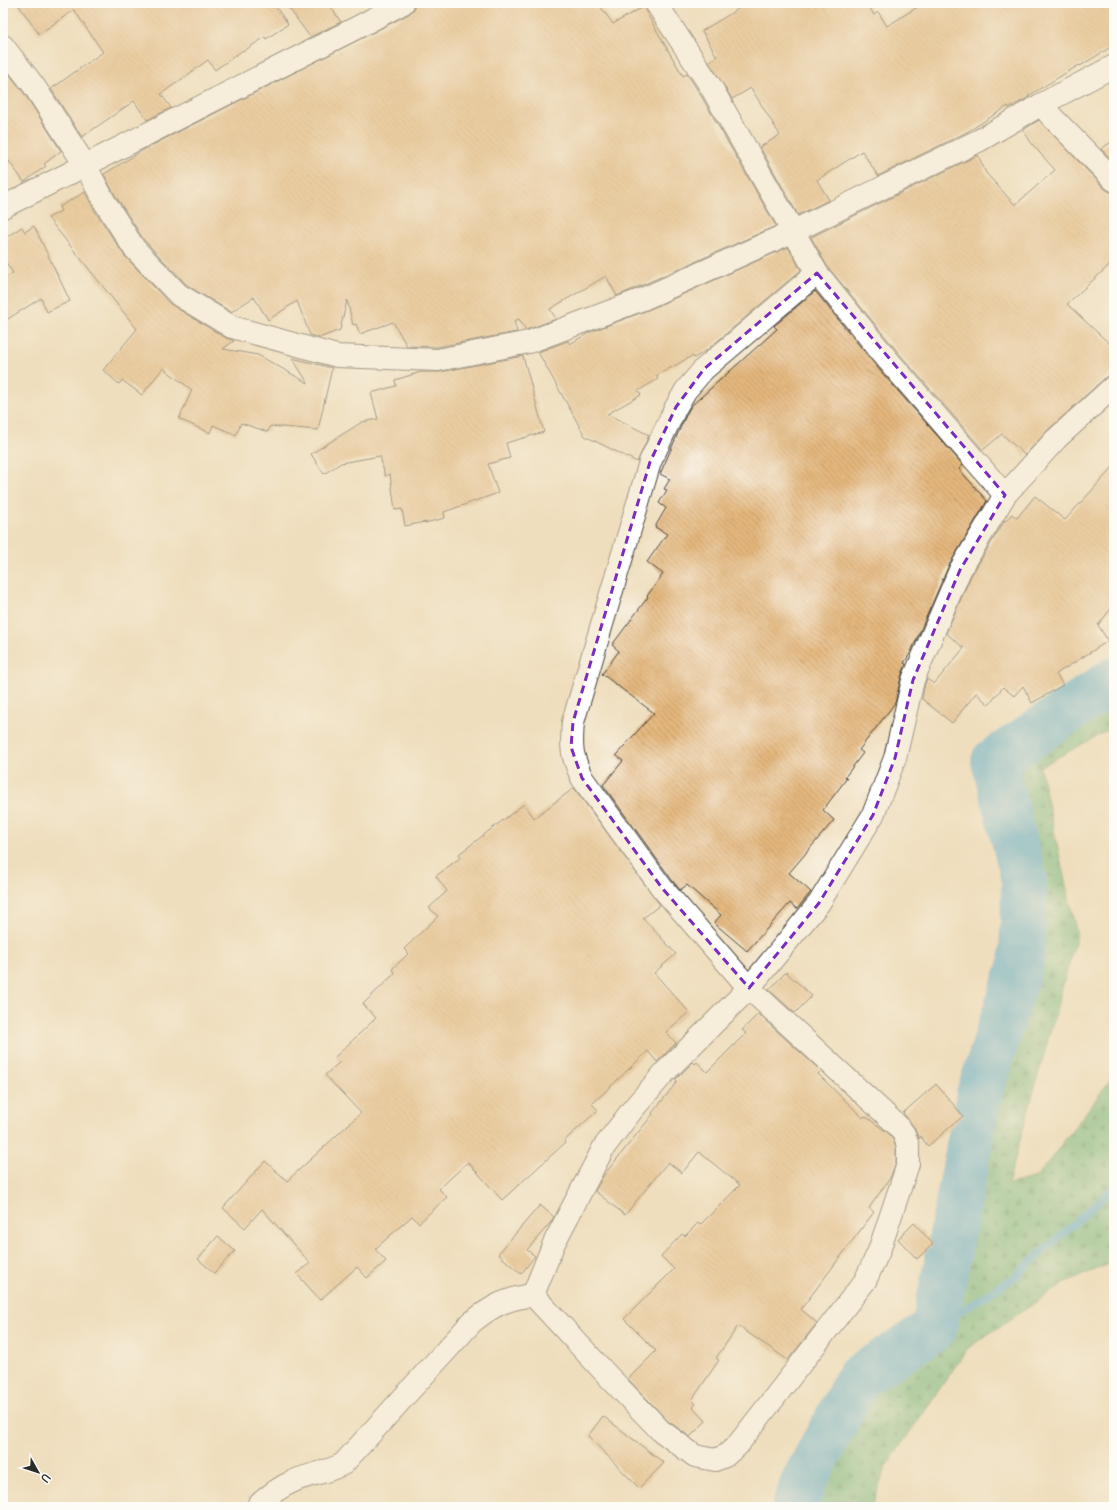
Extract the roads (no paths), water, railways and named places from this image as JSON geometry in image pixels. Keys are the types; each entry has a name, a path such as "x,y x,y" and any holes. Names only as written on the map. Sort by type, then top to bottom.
{"street":[{"path":"3,207 358,27 402,3"},
{"path":"656,3 711,87 817,273 887,359 1005,495"},
{"path":"3,46 34,86 85,165 104,201 134,248 179,295 232,327 337,356 438,360 529,342 643,299 794,232 980,140 1042,104 1114,66"},
{"path":"1042,104 1050,115 1114,180"},
{"path":"533,1295 660,1430 695,1456 715,1460 725,1456 736,1447 865,1280 879,1251 908,1164 908,1146 904,1134 897,1125 749,988 662,888 582,778 574,762 571,747 573,722 650,462 676,407 686,390 704,369 817,273"},
{"path":"533,1295 554,1243 604,1147 633,1109 665,1072 749,988 819,903 873,815 895,758 916,672 960,570 1005,495 1056,439 1114,386"},
{"path":"257,1507 278,1489 296,1480 332,1470 343,1464 472,1322 492,1307 514,1298 533,1295"}],"waterway":[{"path":"795,1507 803,1483 859,1377 934,1329 979,1094 1022,960 1024,879 994,761 1114,680"},
{"path":"934,1329 1013,1278 1114,1188"}]}
